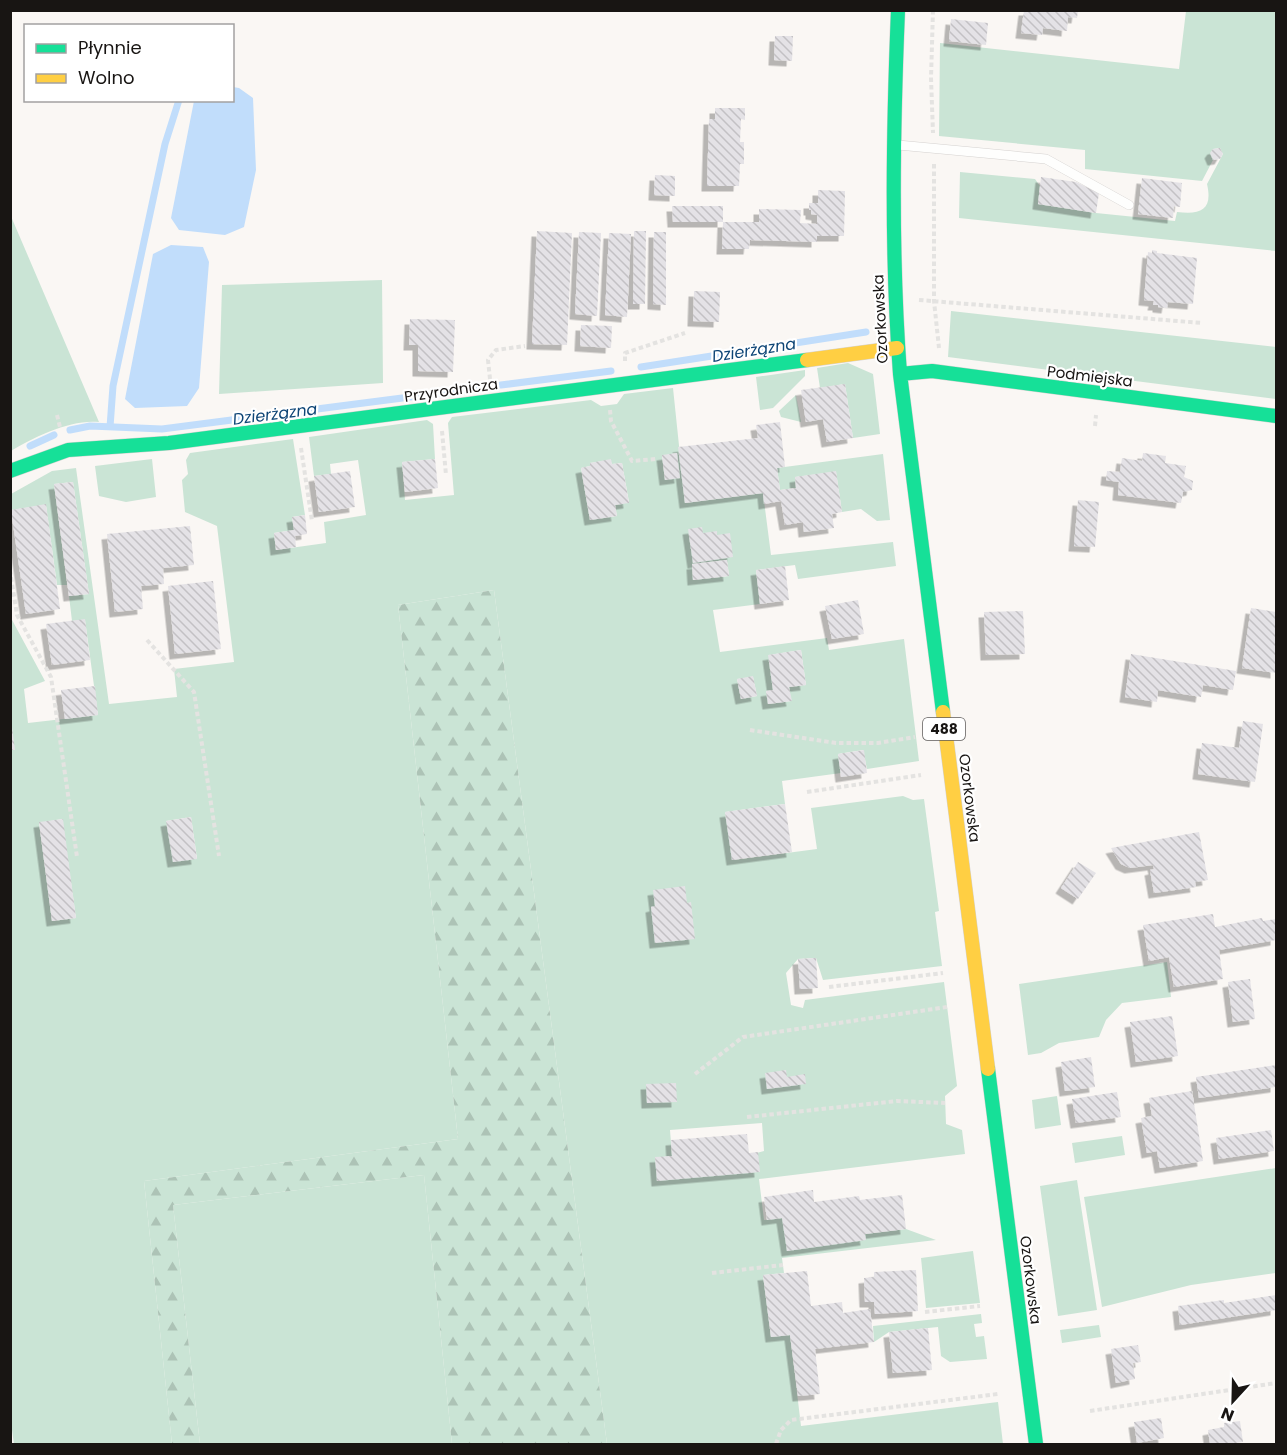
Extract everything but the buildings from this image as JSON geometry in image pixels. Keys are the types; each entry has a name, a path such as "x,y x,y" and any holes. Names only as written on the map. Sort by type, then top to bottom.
{"main road":[{"name":"Ozorkowska","path":"898,10 893,144 893,249 897,348 1036,1444"},
{"name":"Przyrodnicza","path":"10,471 68,450 169,443 897,348"},
{"name":"Podmiejska","path":"900,374 932,371 1276,416"}],"lane":[{"path":"893,144 1046,159 1129,205"}],"path":[{"path":"933,10 931,78 934,148 934,301 942,373"},
{"path":"895,299 1202,323"},
{"path":"628,383 625,353 685,333"},
{"path":"492,401 488,360 496,350 525,346"},
{"path":"607,386 611,421 632,461 656,459"},
{"path":"439,408 446,475"},
{"path":"298,426 312,521"},
{"path":"10,570 17,615 51,677 77,857"},
{"path":"147,640 194,692 219,856"},
{"path":"750,730 836,743 878,743 915,737"},
{"path":"807,792 921,775"},
{"path":"829,987 943,973"},
{"path":"695,1074 743,1037 947,1007"},
{"path":"747,1118 897,1101 945,1103"},
{"path":"712,1273 783,1265"},
{"path":"925,1312 980,1306"},
{"path":"1090,1411 1276,1383"},
{"path":"776,1444 781,1430 791,1420 998,1394"},
{"path":"867,1410 868,1418"}],"green space":[{"path":"1186,11 1276,11 1276,251 959,218 960,172 1035,179 1040,186 1038,204 1096,213 1175,221 1177,212 1193,213 1203,209 1208,200 1207,184 1223,154 1220,148 1213,149 1211,153 1213,160 1202,181 1085,169 1085,150 939,136 940,43 1179,69"},
{"path":"10,214 99,422 65,426 11,451"},
{"path":"382,280 383,383 219,394 222,285"},
{"path":"951,311 1276,347 1276,399 948,357"},
{"path":"848,363 873,374 880,434 853,438 845,384 820,388 817,368"},
{"path":"805,370 805,376 773,408 760,410 756,377"},
{"path":"673,388 685,503 763,493 771,555 893,542 896,566 798,579 795,565 756,570 760,604 713,610 720,652 827,638 829,650 904,639 919,761 867,769 863,750 838,754 841,773 782,781 785,804 725,812 733,860 817,849 811,808 903,796 913,800 924,799 939,911 935,912 942,966 823,980 816,958 798,959 786,973 791,1005 803,1008 805,1000 944,982 957,1086 945,1096 946,1124 962,1130 965,1154 759,1179 764,1220 782,1218 865,1234 906,1229 936,1240 782,1258 784,1273 763,1275 771,1337 790,1335 801,1426 998,1402 1003,1444 607,1444 494,590 398,605 458,1139 144,1181 172,1444 14,1444 10,1416 10,750 14,750 10,729 10,614 45,681 24,689 28,723 98,715 85,620 72,621 69,596 89,594 73,482 54,484 67,585 57,585 46,505 11,510 11,494 52,471 76,468 109,704 177,697 174,669 234,662 217,526 185,512 182,480 188,474 186,460 190,453 293,439 305,515 292,517 294,530 274,533 276,550 326,543 324,522 366,515 358,460 330,464 331,474 314,476 309,437 427,420 433,424 435,459 402,462 405,500 454,495 448,423 452,417 591,400 601,406 617,404 624,394","holes":["676,453 665,480 662,456","610,460 612,464 622,463 629,502 615,505 617,516 590,520 581,468 590,466 590,463","727,560 729,576 693,580 692,564","801,650 806,685 789,687 791,701 769,704 766,691 773,690 769,655","753,677 757,696 741,699 737,679","191,817 197,859 166,821","62,819 76,918 52,921 39,823","762,1123 764,1151 658,1180 655,1158 672,1156 670,1130"]},
{"path":"796,395 801,422 781,417 779,411"},
{"path":"883,454 890,520 877,521 861,509 842,512 836,472 795,477 796,488 780,490 777,468"},
{"path":"152,459 156,497 126,502 99,496 95,466"},
{"path":"494,590 607,1444 452,1444 424,1175 173,1205 200,1444 172,1444 144,1181 458,1139 398,605"},
{"path":"1167,962 1171,997 1122,1003 1106,1020 1099,1037 1059,1043 1041,1053 1028,1055 1019,984"},
{"path":"1057,1096 1061,1125 1035,1129 1032,1100"},
{"path":"1122,1136 1125,1155 1075,1163 1072,1143"},
{"path":"1276,1168 1276,1273 1191,1285 1102,1307 1084,1197"},
{"path":"424,1175 452,1444 200,1444 173,1205"},
{"path":"1077,1180 1097,1310 1058,1316 1040,1186"},
{"path":"973,1251 980,1303 926,1308 921,1258"},
{"path":"981,1314 982,1323 974,1324 976,1337 984,1336 987,1359 950,1362 941,1356 938,1327 889,1332 874,1342 873,1326"},
{"path":"1099,1325 1101,1337 1062,1343 1060,1330"}],"water":[{"path":"234,87 239,88 253,98 256,170 244,227 225,235 179,230 171,218 194,102 234,102"},
{"path":"171,245 203,247 209,262 199,388 187,406 135,408 125,399 153,254"}],"waterway":[{"path":"110,427 113,386 165,144 178,102"},
{"name":"Dzierżązna","path":"641,367 866,332"},
{"name":"Dzierżązna","path":"501,385 611,371"},
{"name":"Dzierżązna","path":"70,430 90,426 162,429 480,388"},
{"name":"Dzierżązna","path":"30,446 54,435"}],"traffic: fast":[{"path":"898,10 894,192 897,329 900,374 943,712"},
{"path":"10,471 68,450 169,443 807,360"},
{"path":"900,374 932,371 1276,416"},
{"path":"988,1069 1036,1444"}],"traffic: slow":[{"path":"807,360 897,348"},
{"path":"943,712 988,1069"}]}
